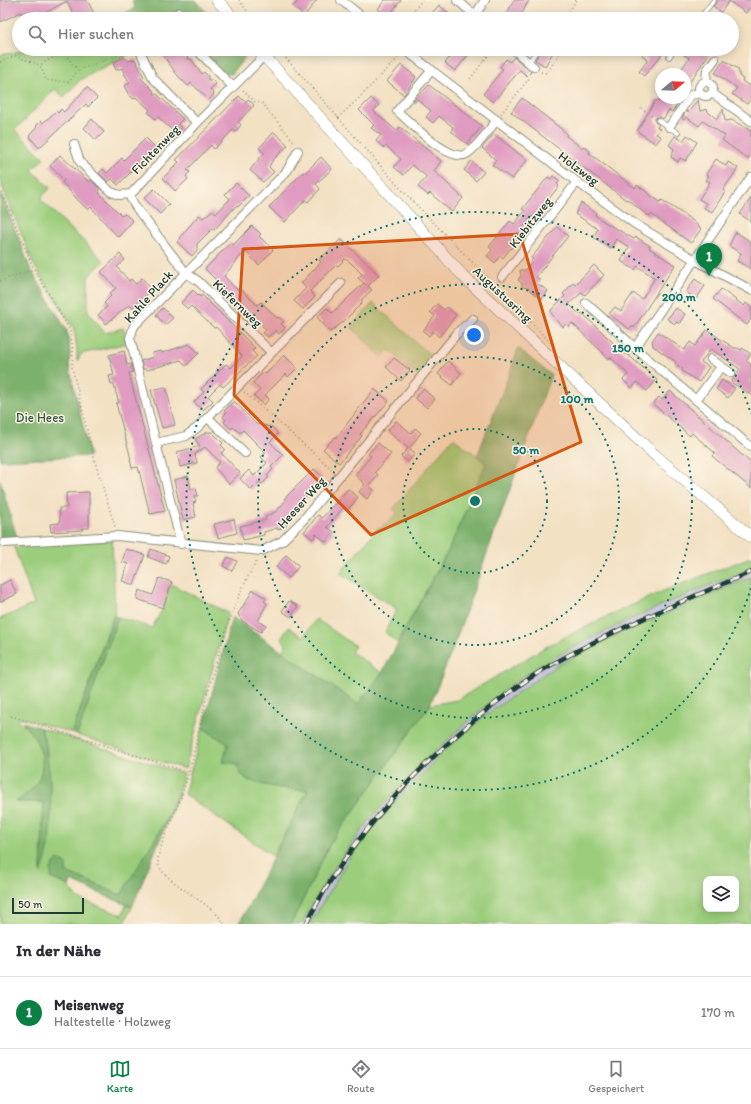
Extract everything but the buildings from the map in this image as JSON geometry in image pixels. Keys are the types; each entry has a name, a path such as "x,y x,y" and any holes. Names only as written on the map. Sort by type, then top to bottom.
{"main road":[{"path":"217,0 228,12"},
{"name":"Augustusring","path":"265,56 463,276 656,456 751,537"}],"street":[{"path":"341,0 356,12"},
{"path":"457,0 471,12"},
{"path":"479,12 485,0"},
{"name":"Fichtenweg","path":"142,56 153,78 197,123"},
{"path":"203,56 234,85"},
{"name":"Fichtenweg","path":"74,144 80,162 111,192 120,195 131,194 234,85 258,56"},
{"name":"Holzweg","path":"414,56 577,182 635,224 695,260 751,290"},
{"path":"521,56 532,65"},
{"path":"706,81 707,70 715,59"},
{"path":"432,70 397,112 446,152 457,156 467,154 497,120"},
{"path":"699,93 698,87 701,83 706,81"},
{"path":"706,81 711,83 713,88 712,93"},
{"path":"669,127 690,95 699,93 703,96 708,96 712,93"},
{"path":"712,93 751,121"},
{"name":"Kahle Plack","path":"181,544 130,338 134,326 287,171 298,151"},
{"path":"635,348 751,177"},
{"name":"Kiebitzweg","path":"502,277 577,182"},
{"name":"Fichtenweg","path":"131,194 131,199 137,209 186,273"},
{"name":"Kiefernweg","path":"186,273 198,281 271,352"},
{"path":"156,443 186,436 208,418 340,283"},
{"path":"586,303 635,348 751,447"},
{"name":"Heeser Weg","path":"262,551 282,541 299,525 459,331 473,319"},
{"path":"710,359 731,373"},
{"path":"696,400 721,367"},
{"path":"208,418 245,453"},
{"path":"4,543 117,536 181,544 262,551"}],"lane":[{"path":"705,12 714,0"},
{"path":"532,65 535,56"},
{"path":"658,120 678,134"}],"path":[{"path":"239,0 248,12"},
{"path":"413,12 422,0"},
{"path":"569,12 576,0"},
{"path":"0,62 15,56 40,65 46,80 69,82 78,70 115,56"},
{"path":"40,65 56,56"},
{"path":"66,56 78,70"},
{"path":"284,56 400,188 554,346"},
{"path":"338,118 360,98 399,56"},
{"path":"470,79 488,56"},
{"path":"497,120 535,71 547,73 558,56"},
{"path":"234,85 255,102 262,103 294,140 298,151"},
{"path":"641,108 658,120"},
{"path":"0,188 34,269 70,330 73,351 72,367 93,455 117,536"},
{"path":"0,281 34,269"},
{"path":"486,298 502,277"},
{"path":"238,387 340,476"},
{"path":"224,924 222,920 212,911 164,874 158,863 160,851 182,793 209,687 231,615 244,582 262,551"},
{"path":"11,716 188,772"}],"highlighted area":[{"path":"520,234 581,442 371,535 234,395 243,249"}],"shaded area":[{"path":"751,568 751,577 618,634 556,666 488,713 450,745 420,774 352,853 310,924 302,924 338,861 390,798 447,740 496,698 531,672 592,638"}],"green space":[{"path":"132,0 196,0 206,12 181,12 180,10 176,12 127,12 135,8"},
{"path":"12,53 12,56 125,56 80,80 64,97 55,89 15,130 44,158 32,170 50,188 40,199 104,261 88,277 88,312 105,333 123,328 127,343 81,354 77,361 74,329 34,265 0,181 0,55"},
{"path":"207,56 244,56 245,57 232,74 225,74"},
{"name":"Die Hees","path":"0,191 30,268 67,331 70,351 69,366 90,456 0,460"},
{"path":"373,303 432,357 417,376 389,350 382,357 351,327"},
{"path":"518,348 551,375 451,653 430,705 331,842 291,924 239,924 308,790 272,786 245,778 240,773 238,764 223,762 228,744 203,728 232,617 358,704 382,673 449,549 486,463 477,456"},
{"path":"453,438 487,463 449,549 397,643 385,632 397,609 340,573 378,528 380,529 385,523 387,524 397,513 393,509"},
{"path":"0,480 17,538 0,539"},
{"path":"112,540 115,611 72,733 20,717 18,721 25,726 36,740 42,757 41,775 37,783 28,794 16,802 44,802 41,871 47,748 41,728 184,774 179,790 165,821 121,895 66,872 51,878 69,886 76,898 122,915 127,904 132,907 124,924 0,924 0,619 34,604 14,547"},
{"path":"751,557 751,568 612,628 532,671 504,691 437,749 414,772 372,818 352,843 317,896 302,924 291,924 331,842 430,705 457,700 549,645 600,620 661,592"},
{"path":"751,577 751,924 310,924 352,853 393,803 450,745 488,713 556,666 618,634"},
{"path":"171,584 228,613 185,769 77,735 118,617 152,628 163,608"},
{"path":"114,616 118,617 77,735 72,733"},
{"path":"316,619 355,646 351,652 382,673 358,704 282,652 286,644 281,639 289,627 303,637"},
{"path":"23,722 41,728 49,771 51,815 49,844 41,874 44,802 16,802 25,796 37,782 41,774 42,765 42,756 39,747"},
{"path":"203,728 228,744 241,774 248,780 284,788 308,790 273,856 184,794"},
{"path":"179,793 132,907 71,881 69,886 51,878 51,869 58,859 66,864 66,872 121,895 165,822"}],"railway":[{"path":"306,924 339,867 358,840 423,766 472,722 530,678 575,652 650,616 751,572"}],"place":[{"name":"Meisenweg","path":"709,276"}]}
